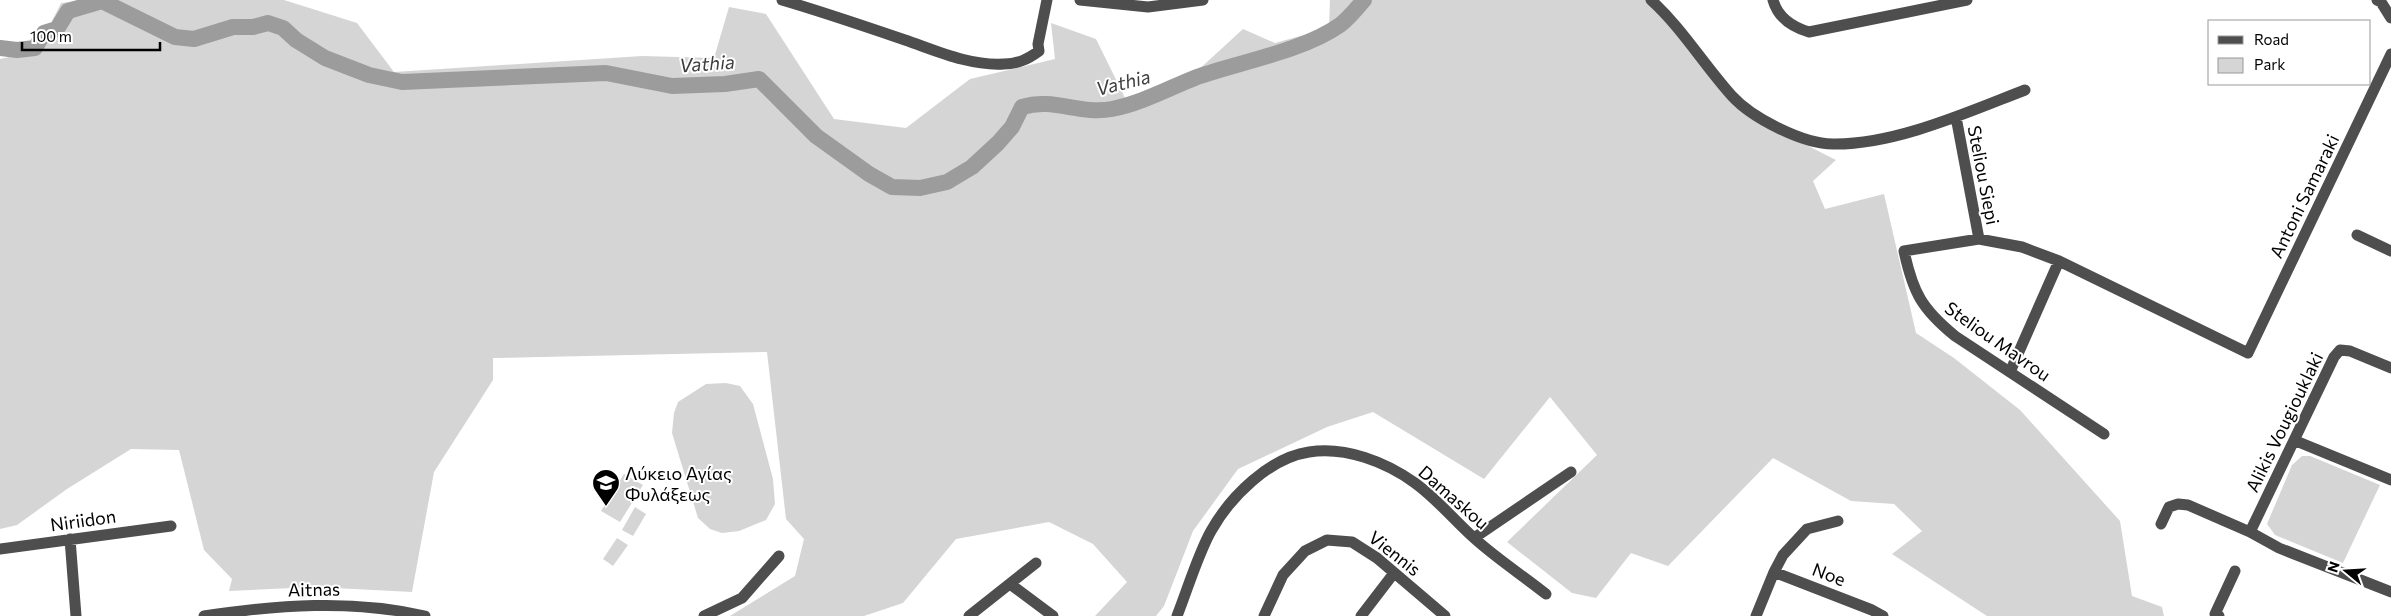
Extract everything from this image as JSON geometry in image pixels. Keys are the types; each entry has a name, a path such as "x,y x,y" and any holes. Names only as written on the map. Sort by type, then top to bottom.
{"street":[{"path":"782,0 825,12 949,55 971,61 1006,64 1023,62 1039,52 1038,44 1047,0"},
{"path":"1080,0 1148,6 1203,0"},
{"path":"1774,0 1776,9 1792,27 1809,32 1967,0"},
{"path":"2377,0 2381,2 2391,18"},
{"path":"1655,1 1733,97 1760,119 1795,135 1831,144 1870,142 1956,117 2025,90"},
{"name":"Antoni Samaraki","path":"2059,261 2248,353 2391,54"},
{"name":"Steliou Siepi","path":"1956,117 1979,239"},
{"path":"2357,235 2391,251"},
{"path":"1979,239 2022,247 2059,261 2010,372"},
{"name":"Steliou Mavrou","path":"1979,239 1904,252 1911,284 1933,318 1955,336 2104,434"},
{"name":"Alikis Vougiouklaki","path":"2250,532 2296,440 2334,357 2340,350 2350,351 2391,368"},
{"path":"2296,440 2391,480"},
{"name":"Damaskou","path":"1177,616 1211,532 1234,500 1254,478 1278,464 1308,452 1341,451 1380,463 1415,482 1443,506 1474,538 1546,594"},
{"path":"1474,538 1571,472"},
{"path":"2161,524 2169,507 2178,504 2188,505 2250,532 2279,548 2391,592"},
{"path":"1756,616 1774,572 1784,555 1807,529 1838,521"},
{"name":"Niriidon","path":"0,549 171,526"},
{"path":"70,539 76,616"},
{"name":"Viennis","path":"1264,616 1283,575 1305,551 1327,540 1352,542 1377,558 1445,616"},
{"path":"704,616 742,598 779,556"},
{"path":"969,616 1036,563"},
{"path":"2219,616 2215,614 2235,571"},
{"name":"Noe","path":"1774,572 1883,616"},
{"path":"1361,616 1394,573"},
{"path":"1010,584 1054,616"},
{"name":"Aitnas","path":"204,616 300,606 358,606 425,616"}],"green space":[{"path":"84,0 284,0 357,23 394,72 642,56 714,58 729,7 766,14 834,119 906,128 970,79 1055,59 1051,23 1096,39 1129,106 1171,95 1243,29 1275,43 1329,28 1330,0 1647,0 1749,116 1836,160 1813,181 1825,209 1884,194 1916,333 1954,358 2020,410 2120,521 2132,596 2162,607 2164,616 1987,616 1892,554 1922,531 1894,504 1851,501 1773,458 1668,566 1631,553 1596,598 1572,593 1507,542 1597,455 1550,397 1484,479 1373,412 1327,427 1238,469 1193,531 1164,606 1156,616 1095,616 1127,582 1093,544 1049,522 956,539 903,603 864,616 730,616 795,576 804,539 786,519 767,352 493,358 493,380 434,472 412,592 315,587 229,591 232,579 204,550 179,450 131,449 67,489 17,525 0,529 0,59 37,51 61,3"},
{"path":"726,383 740,386 753,404 773,479 775,504 766,520 739,531 722,533 710,529 698,518 672,433 674,413 678,402 706,384"},
{"path":"2302,456 2310,456 2380,485 2343,563 2275,535 2267,524 2292,465"},
{"path":"624,474 643,485 620,522 601,511"},
{"path":"635,507 646,514 633,536 622,530"},
{"path":"617,538 628,545 613,566 603,559"}],"waterway":[{"name":"Vathia","path":"0,48 17,50 35,48 44,33 57,29 68,11 102,1 175,37 194,39 233,27 253,27 268,23 283,28 296,40 325,58 369,75 402,82 606,73 672,86 725,84 759,79 816,136 869,174 892,187 920,188 947,182 972,167 1012,127 1022,107 1045,104 1100,110 1134,103 1197,77 1308,42 1340,25 1364,0"}],"place":[{"name":"Λύκειο Αγίας Φυλάξεως","path":"606,507"}]}
